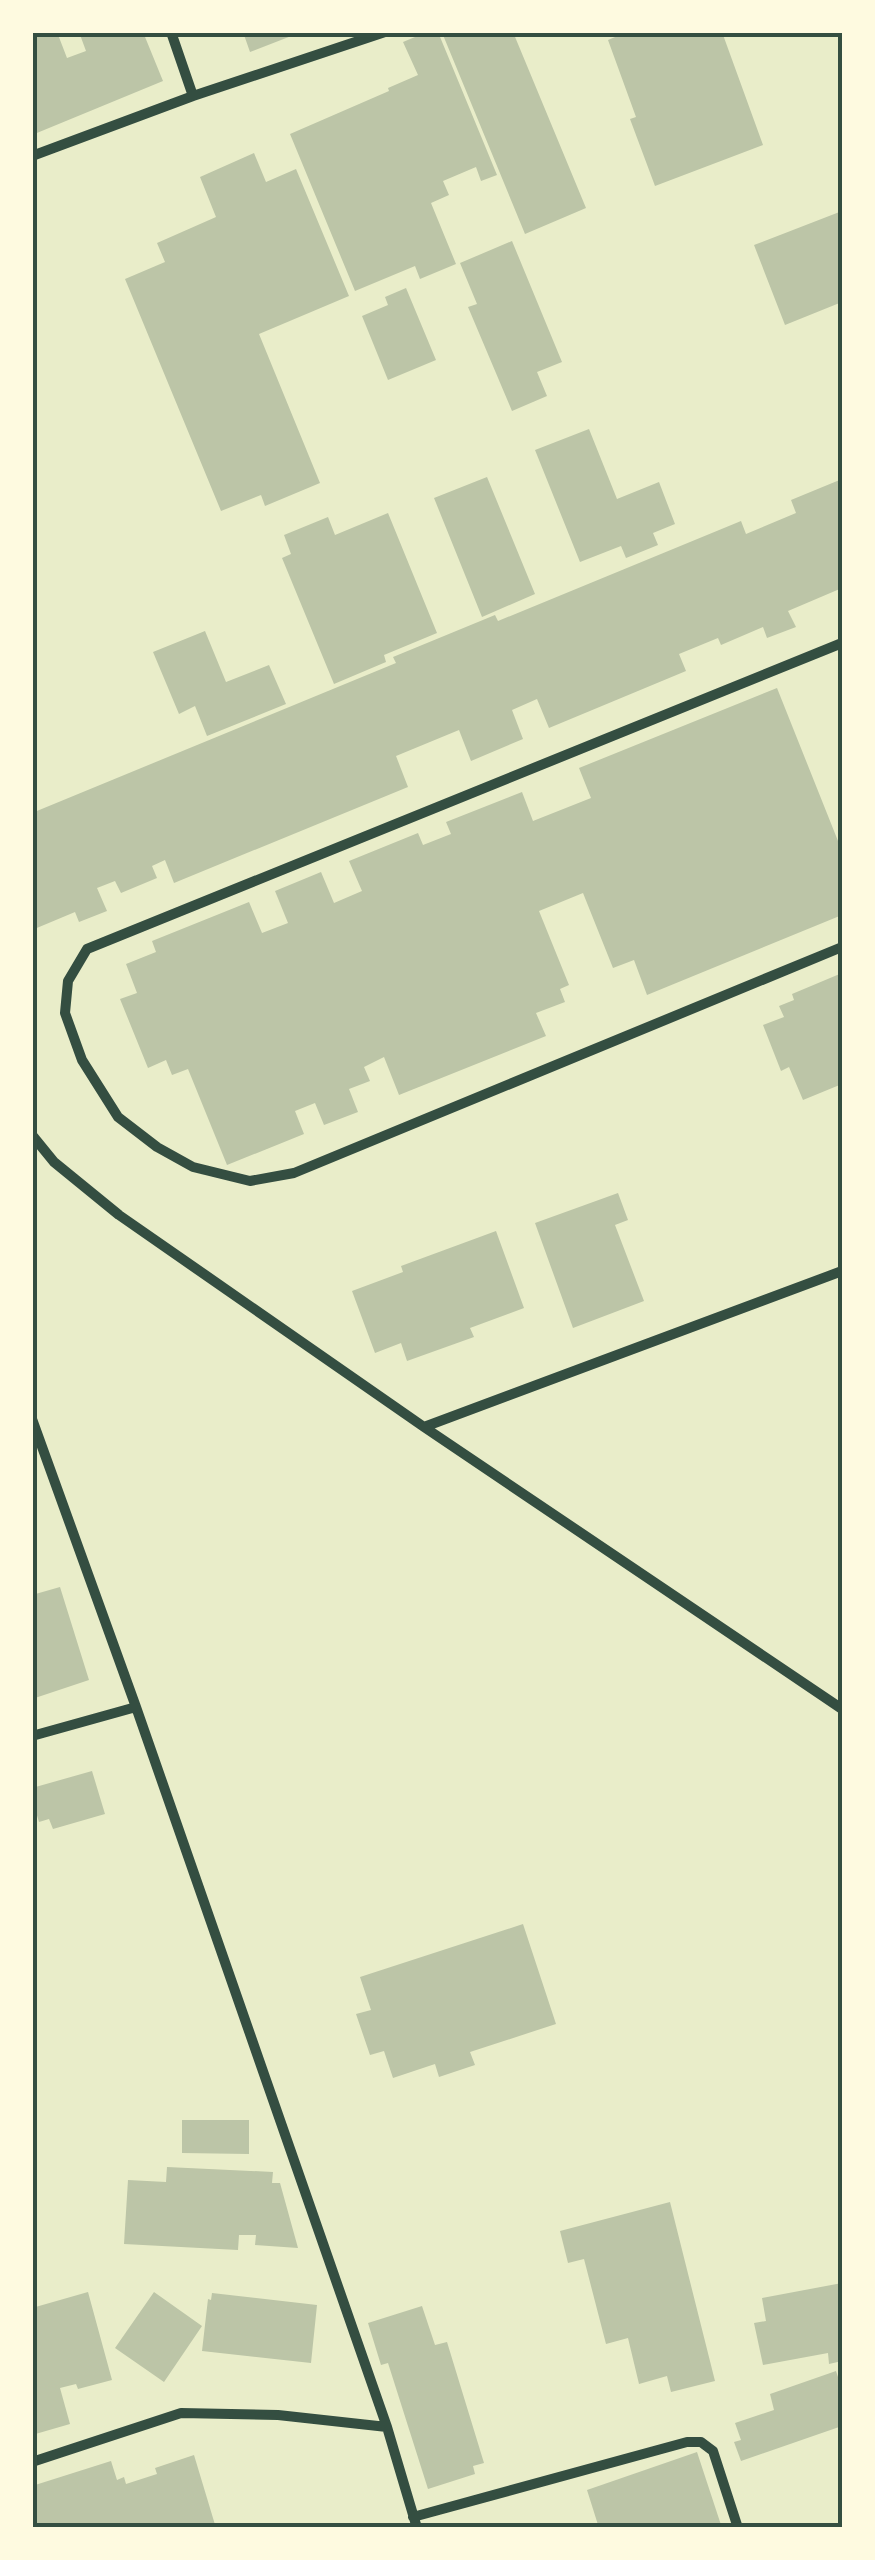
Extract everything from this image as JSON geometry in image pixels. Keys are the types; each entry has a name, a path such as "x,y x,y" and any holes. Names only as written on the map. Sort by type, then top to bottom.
{"street":[{"path":"171,32 193,96"},
{"path":"32,156 193,96 384,32"},
{"path":"842,643 86,949 68,981 65,1013 82,1060 118,1118 193,1168 250,1181 294,1172 842,947"},
{"path":"32,1135 54,1162 119,1216 424,1428 842,1708"},
{"path":"424,1428 842,1270"},
{"path":"32,1419 387,2427 415,2522 687,2442 701,2442 713,2451 738,2528"},
{"path":"32,1736 136,1707"},
{"path":"32,2462 181,2412 278,2415 387,2427"}],"building":[{"path":"32,32 57,32 67,58 86,51 79,32 143,32 163,81 32,135"},
{"path":"243,32 299,32 299,33 250,52"},
{"path":"427,32 438,32 497,175 481,181 476,167 443,181 449,195 431,203 456,264 420,279 415,266 355,291 290,134 418,75 403,42"},
{"path":"513,32 586,208 525,234 443,35"},
{"path":"627,32 722,32 763,145 655,186 630,119 636,117 608,40"},
{"path":"254,153 266,182 296,169 349,296 259,334 320,483 265,506 261,495 221,511 125,279 165,262 157,243 216,217 200,177"},
{"path":"842,211 842,302 785,325 754,245"},
{"path":"512,241 562,362 537,372 547,396 512,411 468,307 477,304 460,263"},
{"path":"406,288 436,360 388,380 362,316 388,305 385,297"},
{"path":"589,429 617,499 659,482 675,524 653,533 658,545 626,558 621,546 580,562 535,450"},
{"path":"487,477 535,594 482,617 434,498"},
{"path":"842,479 842,588 788,611 796,627 767,638 763,627 721,645 718,638 679,654 686,671 549,728 537,699 512,710 523,739 471,761 459,730 396,756 408,787 174,883 165,860 152,866 157,878 121,893 115,881 97,888 107,911 79,922 75,912 32,930 32,813 396,663 393,657 495,615 498,621 741,521 746,534 796,513 791,500"},
{"path":"388,513 437,633 384,655 386,662 334,684 282,558 291,554 284,535 328,517 335,535"},
{"path":"205,631 226,682 269,665 286,704 207,736 195,706 179,714 153,652"},
{"path":"777,688 842,851 842,915 647,995 634,960 613,968 583,893 539,911 569,985 560,989 565,1002 536,1013 546,1036 399,1095 384,1057 364,1067 370,1081 349,1089 358,1112 324,1125 315,1103 295,1111 304,1134 227,1165 188,1069 172,1075 166,1060 148,1068 120,999 137,993 126,964 156,952 152,941 249,902 262,933 288,923 275,891 321,872 334,903 362,891 349,861 418,833 423,845 451,834 446,822 522,792 533,821 591,798 579,768"},
{"path":"842,973 842,1084 803,1100 789,1067 781,1071 763,1025 784,1017 779,1006 794,1000 792,994"},
{"path":"618,1193 628,1220 615,1225 644,1301 573,1328 535,1223"},
{"path":"496,1231 524,1308 470,1328 474,1337 407,1361 401,1343 375,1353 352,1291 403,1272 401,1266"},
{"path":"60,1587 89,1680 32,1699 32,1595"},
{"path":"92,1771 105,1814 53,1829 49,1819 39,1822 32,1788"},
{"path":"523,1924 556,2024 470,2052 475,2065 439,2077 435,2064 393,2078 384,2051 370,2055 356,2014 371,2010 360,1977"},
{"path":"182,2120 249,2120 249,2154 182,2153"},
{"path":"167,2167 273,2172 272,2183 280,2183 298,2248 255,2245 256,2235 239,2235 238,2250 124,2244 128,2180 166,2182"},
{"path":"670,2202 715,2381 671,2392 667,2376 639,2384 628,2338 606,2344 584,2259 568,2263 560,2231"},
{"path":"842,2283 842,2361 829,2364 828,2353 763,2365 754,2323 766,2321 762,2298"},
{"path":"88,2292 112,2380 78,2389 76,2384 60,2388 70,2424 32,2435 32,2308"},
{"path":"154,2292 202,2326 164,2382 115,2348"},
{"path":"212,2293 317,2305 311,2363 202,2351"},
{"path":"422,2306 435,2345 447,2342 484,2463 473,2466 475,2474 428,2489 388,2363 381,2365 368,2323"},
{"path":"836,2371 842,2389 842,2426 741,2461 734,2442 741,2440 735,2423 774,2410 770,2394"},
{"path":"697,2452 722,2528 599,2528 587,2490"},
{"path":"194,2455 216,2528 32,2528 32,2486 111,2461 117,2480 124,2477 126,2484 157,2474 155,2468"}]}
